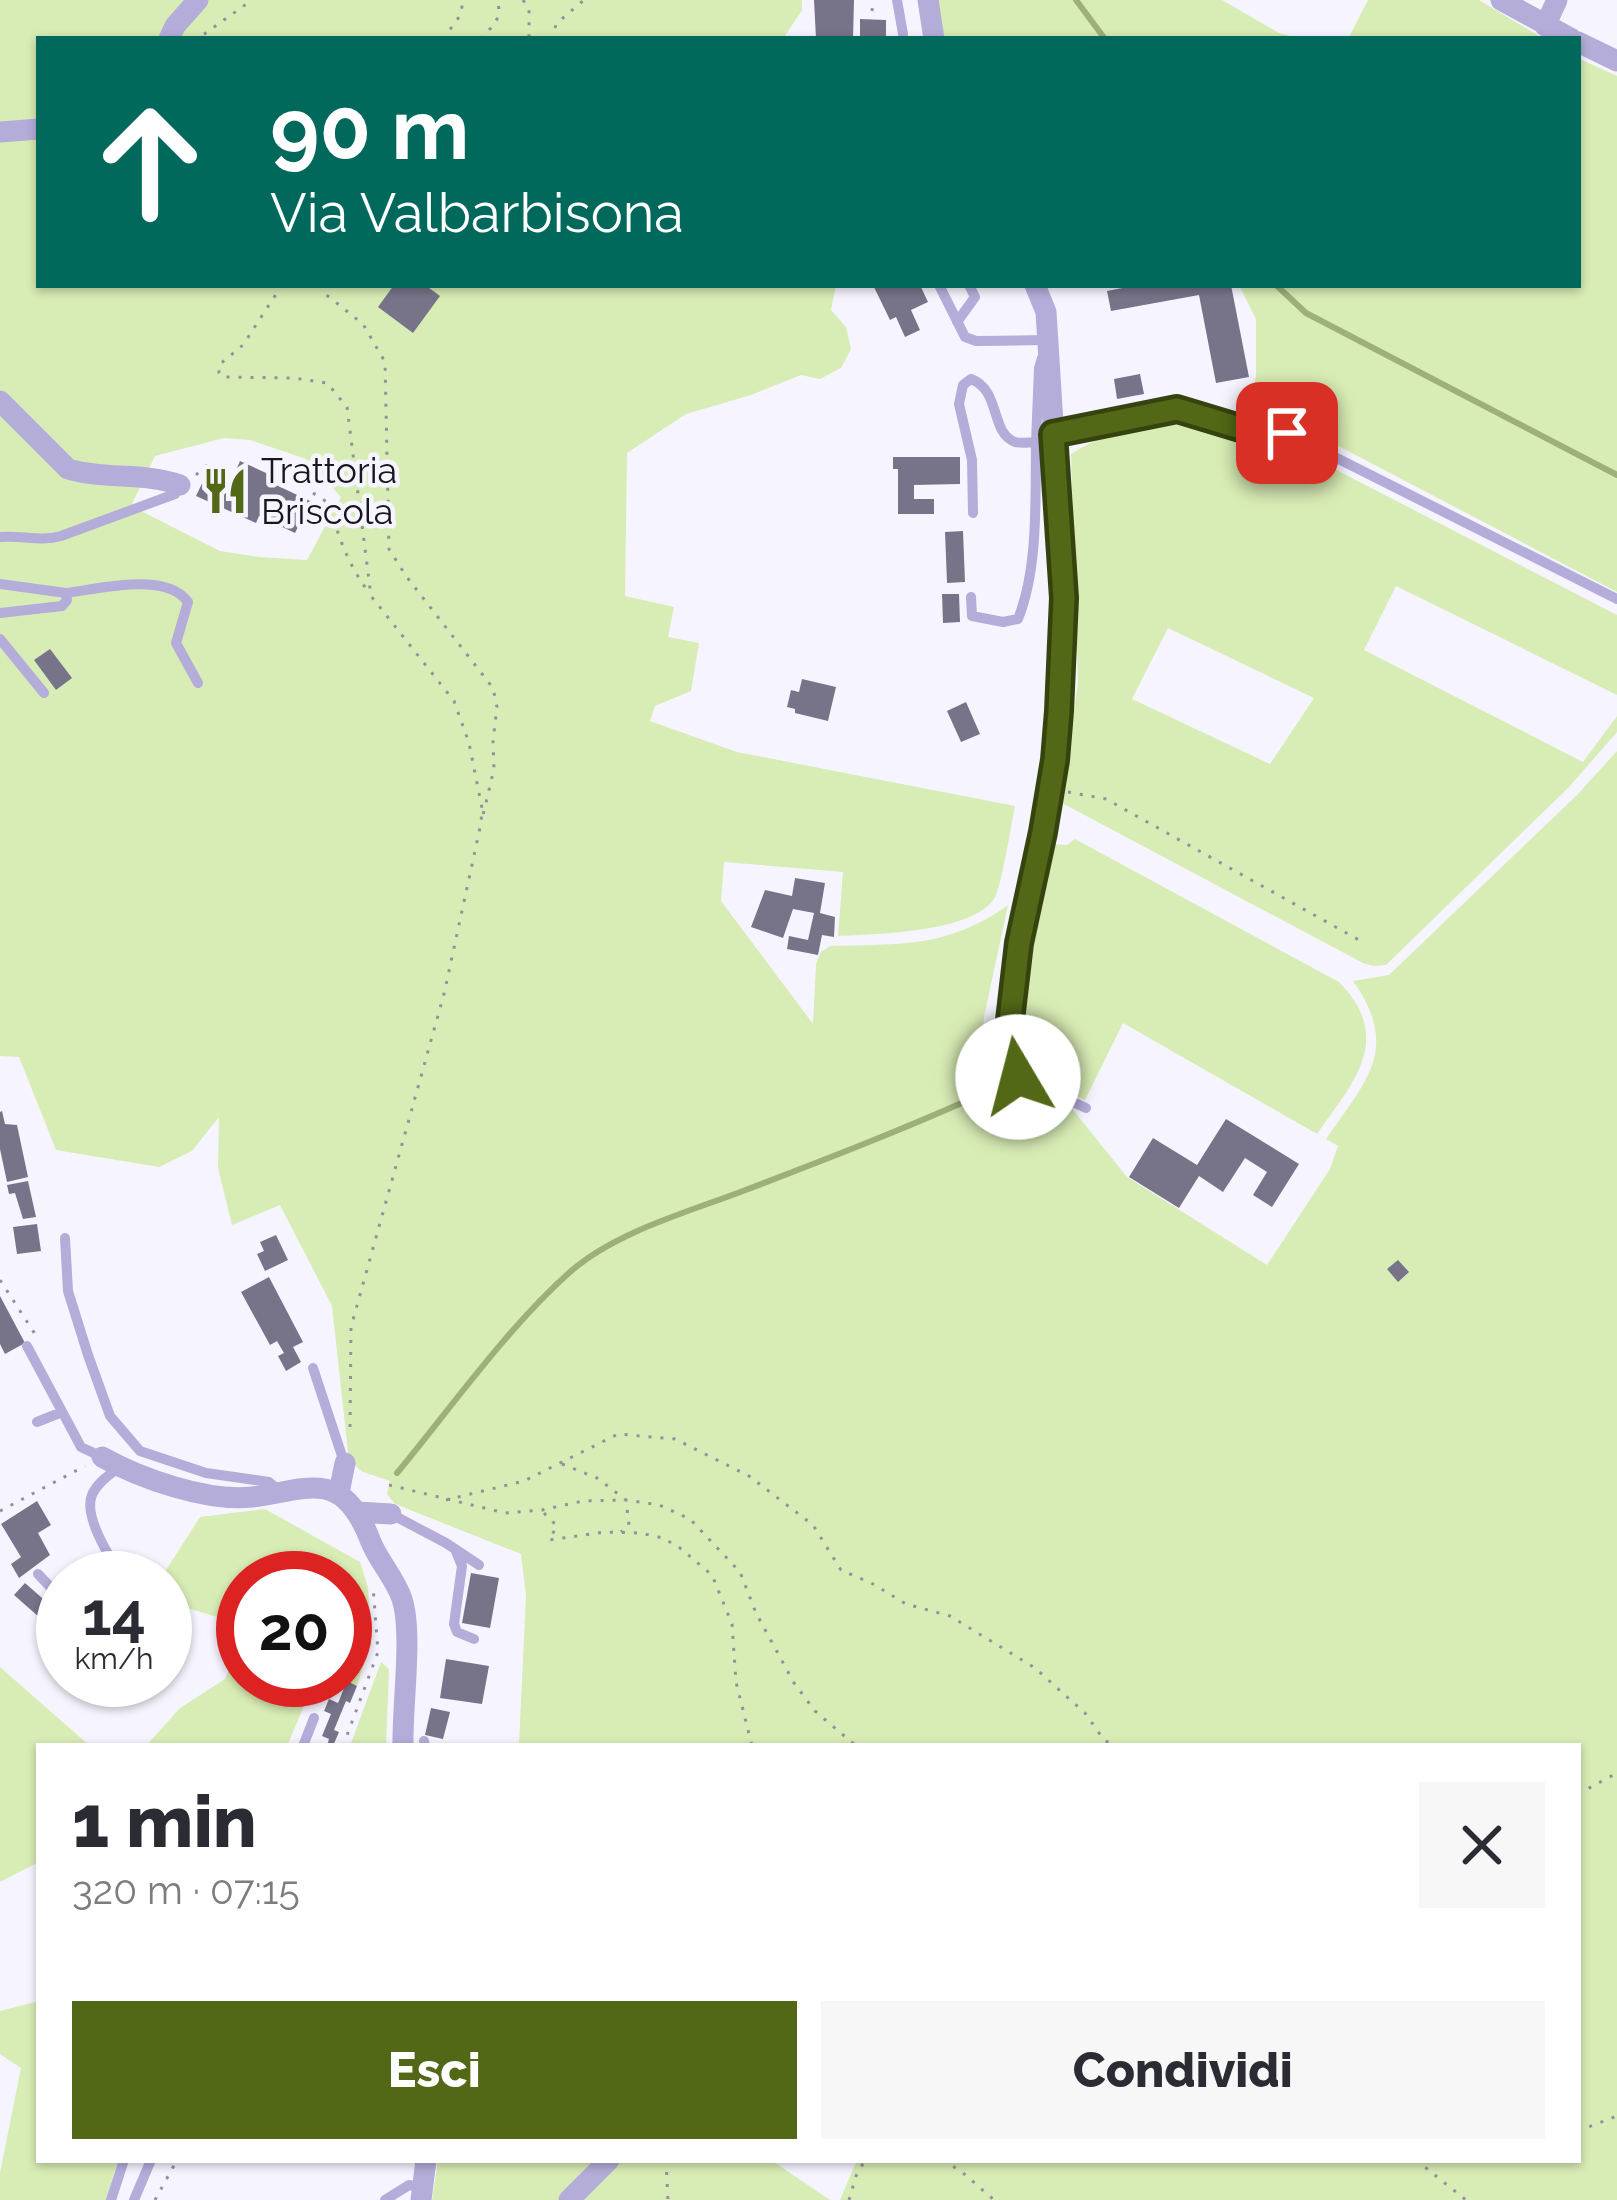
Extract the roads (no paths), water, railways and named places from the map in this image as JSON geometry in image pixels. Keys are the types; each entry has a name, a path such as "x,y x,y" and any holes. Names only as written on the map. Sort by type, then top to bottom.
{"street":[{"path":"170,36 198,0"},
{"path":"928,0 934,36"},
{"path":"1501,0 1566,36"},
{"path":"1545,26 1557,0"},
{"path":"1581,43 1617,61"},
{"path":"0,132 36,129"},
{"path":"1036,288 1046,312 1045,438 1064,598 1057,791 1043,832"},
{"path":"0,401 68,469 158,477 180,485"},
{"path":"111,1462 208,1495 250,1498 322,1488 339,1493 362,1519 403,1600 417,1743"},
{"path":"339,1493 345,1463"},
{"path":"362,1519 391,1514"},
{"path":"422,2194 427,2163"},
{"path":"569,2200 606,2163"}],"lane":[{"path":"898,0 903,34"},
{"path":"940,288 965,337 976,341 1048,339"},
{"path":"957,322 975,297 970,288"},
{"path":"973,513 972,460 959,404 966,381 971,379 981,382 1002,432 1016,442 1177,409 1240,428 1287,433 1617,599"},
{"path":"971,597 972,616 1003,622 1018,619 1028,590 1045,438"},
{"path":"0,536 42,541 61,536 176,494 180,485"},
{"path":"0,584 66,593 135,584 180,591 188,602 176,643 198,683"},
{"path":"0,613 62,606 66,593"},
{"path":"0,639 44,693"},
{"path":"1043,832 1019,943 1007,1046 1018,1077 1086,1108"},
{"path":"65,1238 68,1291 110,1416 140,1451 206,1474 269,1482 280,1491"},
{"path":"28,1346 81,1447 111,1462 91,1496 90,1510 108,1551"},
{"path":"313,1368 345,1463"},
{"path":"37,1422 62,1412"},
{"path":"391,1514 478,1565"},
{"path":"455,1549 462,1566 454,1624 457,1632 474,1639"},
{"path":"304,1743 314,1718"},
{"path":"111,2200 123,2163"},
{"path":"134,2200 150,2163"},
{"path":"385,2200 409,2185 422,2194"}],"waterway":[{"path":"1076,0 1103,36"},
{"path":"1279,288 1306,313 1617,475"},
{"path":"397,1473 524,1318 570,1272 608,1245 1006,1083"}],"place":[{"name":"Trattoria Briscola","path":"225,491"}]}
